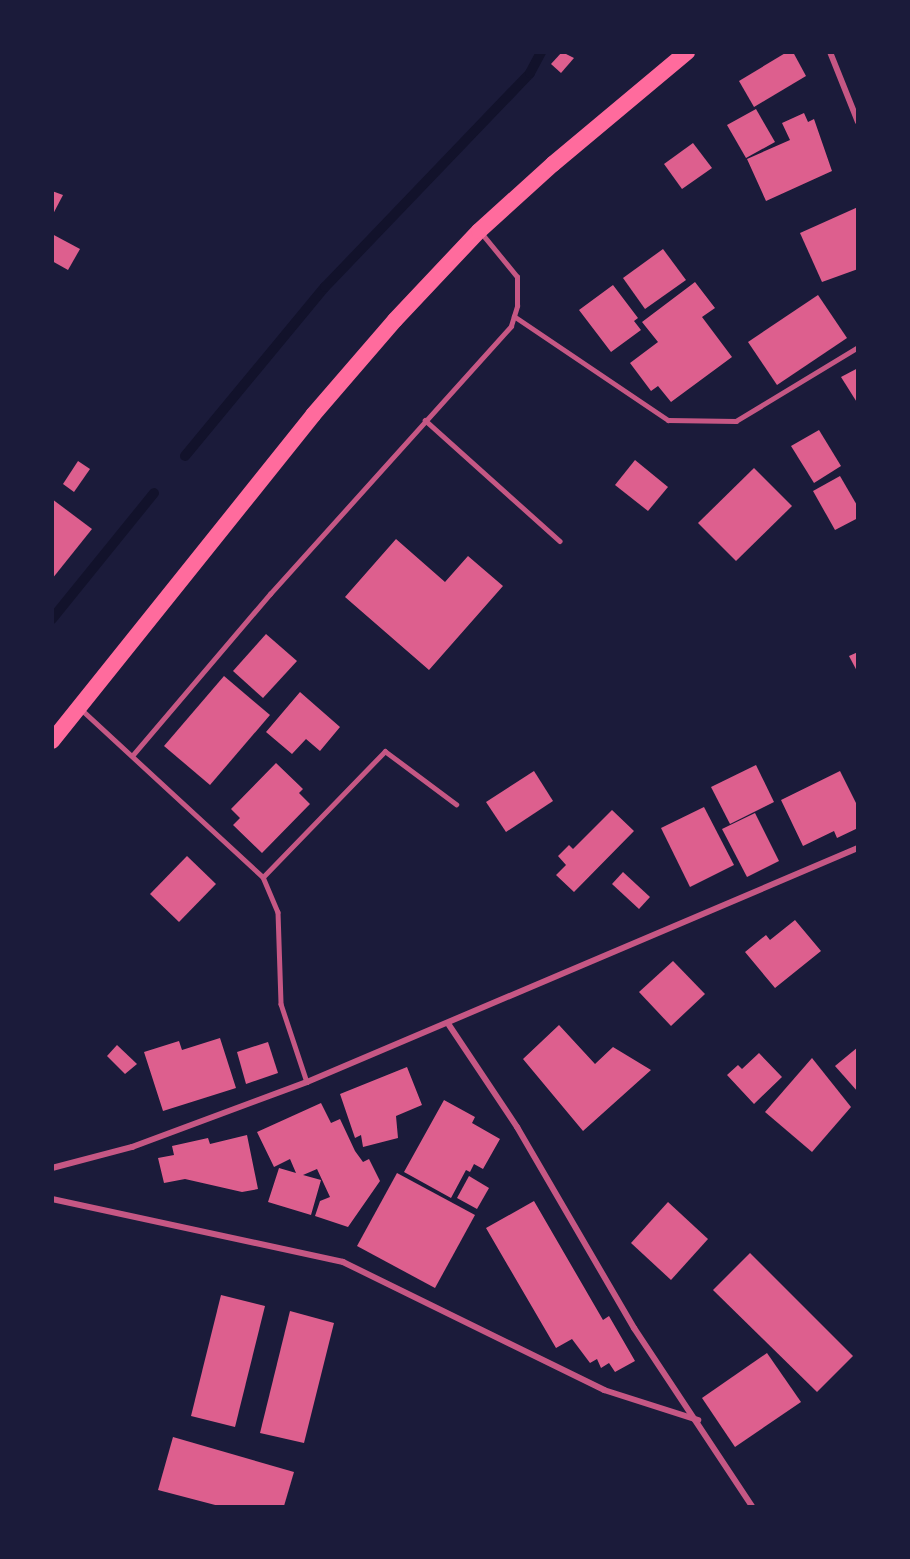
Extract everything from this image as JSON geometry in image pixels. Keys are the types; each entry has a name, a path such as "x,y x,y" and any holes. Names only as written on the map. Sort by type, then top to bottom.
{"highway":[{"path":"52,741 313,415 479,231 687,52"}],"street":[{"path":"830,52 858,122"},
{"path":"52,1168 132,1147 307,1082 448,1025 858,848"},
{"path":"448,1025 518,1127 634,1328 698,1420 752,1506"},
{"path":"52,1199 343,1262 604,1390 698,1420"}],"lane":[{"path":"132,756 425,420 511,326 520,289 518,277 479,231"},
{"path":"514,316 668,420 736,421 858,347"},
{"path":"425,420 560,541"},
{"path":"79,708 263,877 278,912 281,1004 307,1082"},
{"path":"263,877 385,751 456,804"}],"building":[{"path":"562,52 574,58 561,73 551,64"},
{"path":"787,52 793,52 806,76 754,107 739,81"},
{"path":"756,109 775,142 746,158 727,125"},
{"path":"804,113 808,122 814,119 832,171 766,201 747,159 790,140 782,123"},
{"path":"693,143 712,168 682,189 664,164"},
{"path":"52,191 63,195 52,216"},
{"path":"858,207 858,269 822,282 800,233"},
{"path":"52,234 80,249 68,270 52,261"},
{"path":"663,249 686,280 645,309 623,278"},
{"path":"695,282 715,308 702,317 732,357 671,402 658,386 651,391 630,363 658,342 642,322"},
{"path":"613,285 638,318 634,321 641,330 611,352 579,310"},
{"path":"818,295 847,338 777,385 748,342"},
{"path":"858,368 858,404 841,377"},
{"path":"819,430 841,466 814,483 791,446"},
{"path":"635,460 668,487 648,511 615,485"},
{"path":"78,461 90,469 74,492 63,484"},
{"path":"754,468 792,506 736,561 698,523"},
{"path":"840,476 858,507 858,518 835,530 813,491"},
{"path":"52,499 92,529 52,579"},
{"path":"396,539 445,582 468,556 503,586 429,670 345,597"},
{"path":"266,634 297,661 263,698 233,671"},
{"path":"858,652 858,673 849,656"},
{"path":"224,676 270,715 210,785 164,746"},
{"path":"300,692 340,727 320,751 306,739 292,754 266,732"},
{"path":"276,763 303,789 299,793 310,804 262,853 233,825 240,818 231,809"},
{"path":"756,765 774,802 730,824 711,787"},
{"path":"534,771 553,801 506,832 486,802"},
{"path":"840,771 858,807 858,828 837,838 834,831 803,846 781,800"},
{"path":"704,807 734,865 690,887 661,828"},
{"path":"612,810 634,831 574,892 556,875 566,865 558,856 569,845 573,849"},
{"path":"755,813 779,861 747,877 722,829"},
{"path":"187,856 216,884 179,922 150,894"},
{"path":"623,872 650,897 639,909 612,884"},
{"path":"795,920 821,951 775,988 745,952 766,935 770,940"},
{"path":"673,961 705,994 671,1026 639,992"},
{"path":"559,1025 595,1064 613,1047 651,1070 583,1131 523,1059"},
{"path":"220,1038 236,1088 163,1111 144,1052 179,1041 182,1050"},
{"path":"268,1042 278,1073 246,1084 237,1052"},
{"path":"117,1045 137,1064 125,1074 107,1056"},
{"path":"858,1047 858,1092 835,1066"},
{"path":"759,1053 782,1077 754,1104 727,1075 738,1065 742,1069"},
{"path":"812,1058 851,1107 812,1152 765,1112"},
{"path":"407,1067 422,1105 396,1116 398,1138 363,1147 361,1135 355,1138 340,1094"},
{"path":"444,1100 475,1117 472,1123 500,1139 483,1169 474,1164 470,1172 466,1170 451,1198 404,1172"},
{"path":"321,1103 331,1123 340,1119 355,1151 363,1162 369,1159 380,1181 348,1227 315,1216 320,1201 330,1197 317,1169 303,1175 321,1180 311,1215 268,1202 279,1168 296,1173 290,1159 274,1167 257,1132"},
{"path":"247,1135 258,1189 242,1192 185,1179 164,1183 158,1158 174,1155 172,1146 208,1138 210,1144"},
{"path":"397,1173 475,1215 435,1288 357,1246"},
{"path":"469,1176 489,1188 477,1209 457,1198"},
{"path":"534,1201 603,1320 609,1316 635,1361 615,1372 609,1363 601,1368 597,1359 590,1363 572,1339 556,1348 486,1228"},
{"path":"668,1202 708,1239 671,1280 631,1243"},
{"path":"750,1253 853,1356 817,1392 713,1290"},
{"path":"221,1295 265,1306 235,1427 191,1416"},
{"path":"290,1311 334,1323 304,1443 260,1433"},
{"path":"767,1353 801,1402 735,1447 702,1398"},
{"path":"173,1437 294,1472 284,1506 219,1506 158,1490"}],"waterway":[{"path":"185,456 325,287 530,73 541,52"},
{"path":"52,619 154,493"}]}
